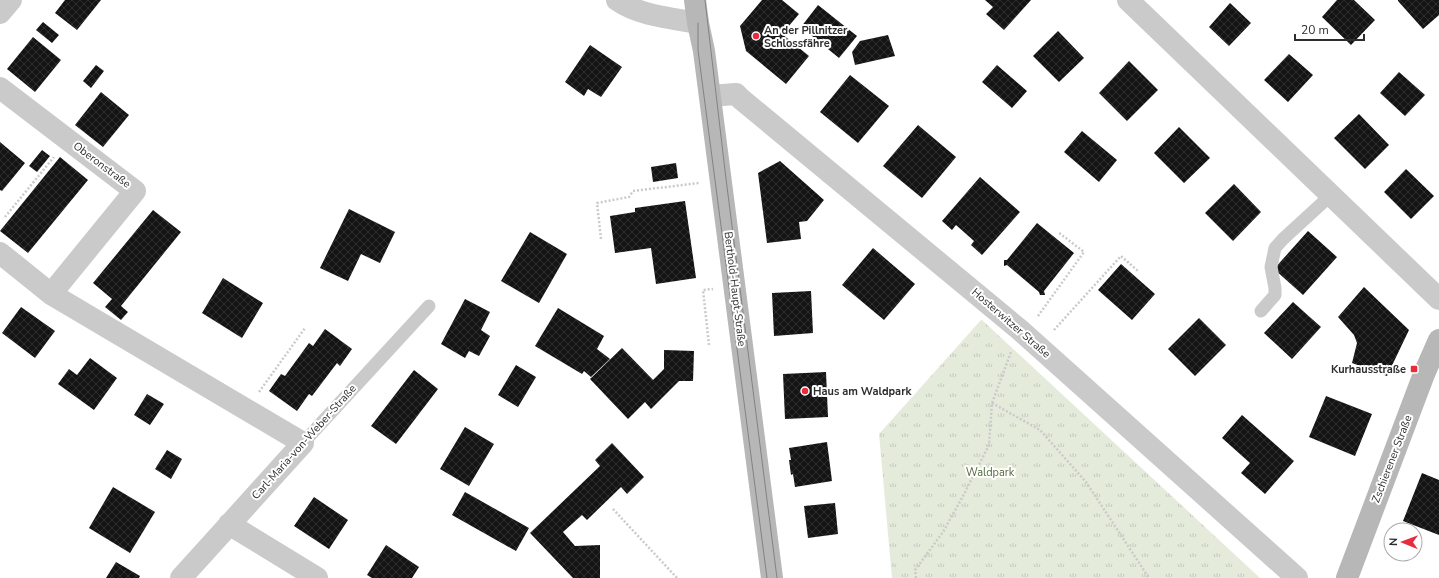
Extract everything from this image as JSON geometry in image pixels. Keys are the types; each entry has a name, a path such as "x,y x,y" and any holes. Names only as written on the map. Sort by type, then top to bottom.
{"street":[{"path":"0,13 11,0"},
{"path":"617,0 627,7 661,17 698,23"},
{"name":"Berthold-Haupt-Straße","path":"695,0 710,96 772,578"},
{"path":"1128,0 1439,300"},
{"name":"Oberonstraße","path":"0,88 135,191 51,294"},
{"name":"Hosterwitzer Straße","path":"710,96 736,94 1028,337 1297,578"},
{"path":"0,253 51,294 303,443"},
{"name":"Zschierener Straße","path":"1347,578 1424,374 1439,340"},
{"name":"Carl-Maria-von-Weber-Straße","path":"181,578 303,443"},
{"path":"229,524 317,578"}],"lane":[{"path":"698,23 706,0"},
{"path":"1261,311 1275,296 1271,267 1275,248 1331,195"},
{"name":"Carl-Maria-von-Weber-Straße","path":"303,443 429,306"}],"path":[{"path":"5,217 68,140"},
{"path":"601,239 597,203 629,197 633,191 721,180"},
{"path":"916,578 915,570 943,532 989,445 992,403 1028,337 1084,252 1058,232"},
{"path":"1028,337 1121,256 1138,271"},
{"path":"709,345 703,290 735,287"},
{"path":"247,409 305,328"},
{"path":"992,403 1040,430 1086,482 1149,578"},
{"path":"613,509 677,578"}],"green space":[{"name":"Waldpark","path":"981,320 1260,578 892,578 879,434"}],"building":[{"path":"65,0 101,0 77,30 55,13"},
{"path":"762,0 782,0 799,14 782,34 809,56 786,84 746,51 740,26"},
{"path":"985,0 1031,0 1004,30 986,14 993,7"},
{"path":"1337,0 1354,0 1375,20 1351,45 1322,17"},
{"path":"1398,0 1439,0 1439,15 1423,29"},
{"path":"1230,3 1251,23 1229,46 1209,27"},
{"path":"818,5 857,36 839,58 801,27"},
{"path":"43,22 59,35 52,43 36,30"},
{"path":"1058,31 1084,58 1059,82 1033,56"},
{"path":"888,35 895,56 855,65 852,52 860,41"},
{"path":"33,37 61,60 35,92 7,69"},
{"path":"590,45 622,67 601,97 588,89 584,96 565,82"},
{"path":"1289,54 1313,75 1288,102 1264,80"},
{"path":"1129,61 1158,90 1127,121 1099,93"},
{"path":"96,65 104,71 91,88 83,81"},
{"path":"997,65 1027,91 1012,108 982,82"},
{"path":"1399,72 1425,95 1405,116 1380,93"},
{"path":"850,75 889,106 858,143 820,112"},
{"path":"101,92 129,115 103,147 75,125"},
{"path":"1359,114 1389,145 1365,169 1334,138"},
{"path":"918,125 956,157 922,198 883,166"},
{"path":"1179,127 1210,158 1184,183 1154,153"},
{"path":"1082,131 1117,160 1099,182 1064,152"},
{"path":"0,142 25,163 2,191 0,190"},
{"path":"42,150 50,156 37,172 29,166"},
{"path":"60,157 88,180 28,253 0,231"},
{"path":"780,161 824,200 807,221 799,222 801,239 767,243 758,173"},
{"path":"676,163 678,178 653,182 651,167"},
{"path":"1406,169 1434,196 1411,219 1384,192"},
{"path":"980,177 1020,212 982,255 971,245 974,241 956,225 952,230 942,221"},
{"path":"1234,184 1261,212 1233,241 1205,213"},
{"path":"685,201 696,278 656,284 651,248 615,253 610,216 635,212 635,208"},
{"path":"349,209 395,232 380,263 361,254 348,281 320,268"},
{"path":"153,210 181,232 121,306 128,312 121,320 105,307 112,299 93,283"},
{"path":"1037,223 1074,253 1044,291 1045,295 1040,295 1039,292 1007,265 1004,266 1004,260 1007,260"},
{"path":"1308,231 1337,257 1303,295 1274,269"},
{"path":"530,232 567,254 539,303 501,281"},
{"path":"873,248 915,284 884,320 842,285"},
{"path":"1121,264 1155,294 1132,320 1098,290"},
{"path":"223,278 263,303 242,338 202,313"},
{"path":"1364,287 1409,330 1387,376 1352,363 1357,343 1354,335 1338,317"},
{"path":"811,291 813,333 774,336 772,293"},
{"path":"465,299 490,312 481,330 490,336 479,356 469,351 465,358 441,344"},
{"path":"1293,302 1321,327 1292,359 1264,333"},
{"path":"21,307 55,331 35,358 2,333"},
{"path":"558,308 604,336 597,349 610,359 591,377 584,371 582,374 535,346"},
{"path":"1199,318 1226,345 1195,376 1168,349"},
{"path":"325,329 352,349 340,366 337,363 312,396 309,394 297,411 269,391 281,374 285,376 309,343 313,346"},
{"path":"622,348 653,380 664,369 664,350 694,351 693,381 679,381 651,409 645,402 628,419 590,379"},
{"path":"90,358 117,378 94,410 58,384 69,369 77,375"},
{"path":"516,365 536,377 518,407 498,395"},
{"path":"414,370 438,389 396,444 371,426"},
{"name":"Haus am Waldpark","path":"826,372 828,417 785,419 783,374"},
{"path":"147,394 164,404 150,425 134,415"},
{"path":"1326,396 1372,414 1355,456 1309,437"},
{"path":"1242,415 1294,461 1265,494 1241,473 1250,463 1222,438"},
{"path":"465,427 494,444 469,486 440,469"},
{"path":"827,442 832,481 795,487 793,474 791,475 789,448"},
{"path":"612,443 644,477 627,494 621,487 587,520 582,515 563,532 575,546 600,545 600,578 573,578 530,533 600,466 595,460"},
{"path":"167,450 182,459 171,479 155,469"},
{"path":"1422,473 1439,480 1439,535 1423,529 1423,522 1403,521"},
{"path":"113,487 155,512 130,553 89,528"},
{"path":"465,492 529,528 516,551 452,515"},
{"path":"314,497 348,520 329,549 294,526"},
{"path":"835,503 838,534 808,538 804,506"},
{"path":"386,545 419,567 412,578 372,578 367,575"},
{"path":"116,562 140,576 139,578 106,578"}],"tram line":[{"path":"705,0 726,179 777,578"},
{"path":"698,23 698,50 767,578"}],"place":[{"name":"An der Pillnitzer Schlossfähre","path":"756,36"},
{"name":"Kurhausstraße","path":"1414,369"},
{"name":"Haus am Waldpark","path":"805,391"}]}
